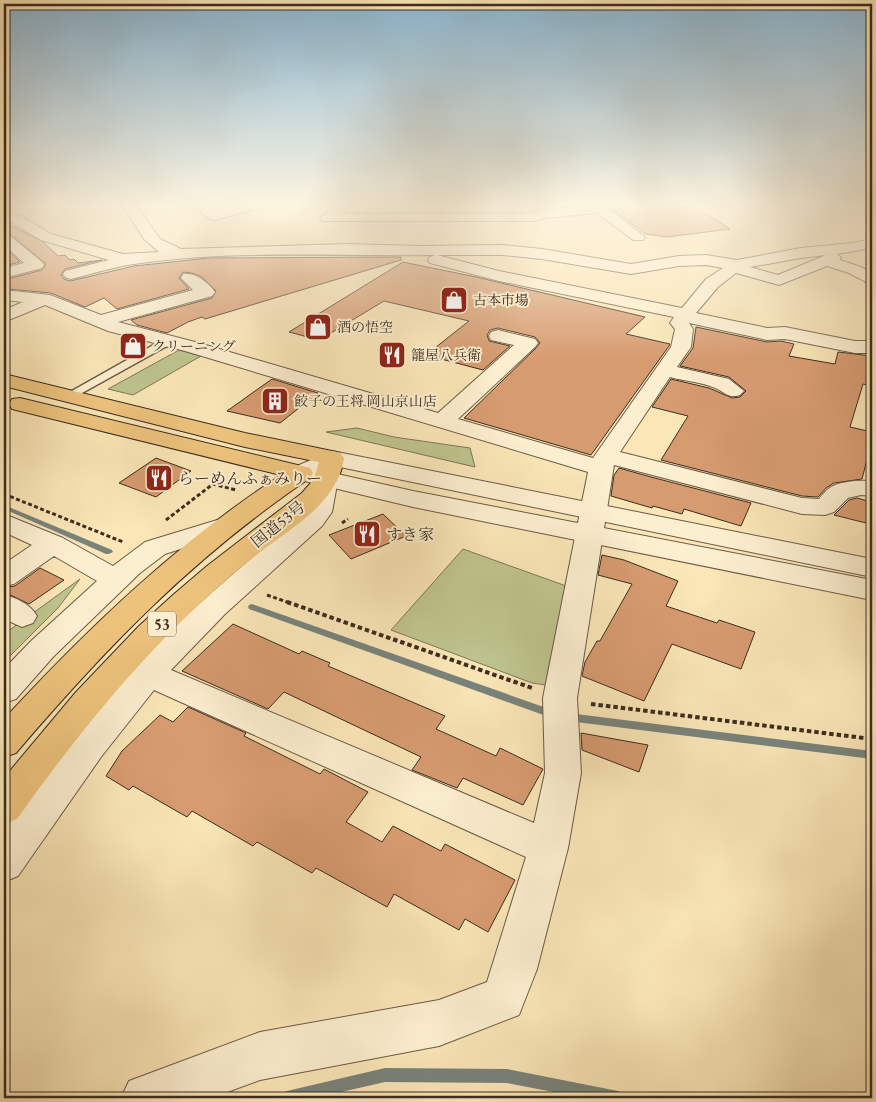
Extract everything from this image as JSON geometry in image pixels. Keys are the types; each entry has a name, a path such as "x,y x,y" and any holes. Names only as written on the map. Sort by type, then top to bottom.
{"highway":[{"path":"4,380 245,440 320,470"},
{"path":"4,400 248,460 320,470"},
{"path":"248,460 264,477 263,497"},
{"name":"53","path":"263,497 320,470"},
{"name":"国道53号","path":"4,807 24,778 98,689 180,607 248,548 297,511 320,470"},
{"name":"国道53号","path":"4,743 62,676 108,630 228,525 263,497"}],"street":[{"path":"4,273 27,269 36,265 26,256"},
{"path":"113,256 178,265 252,256"},
{"path":"100,321 206,292 171,256"},
{"path":"427,256 453,266 768,334 786,333 855,347 872,348"},
{"path":"556,256 631,269 679,261 706,260 735,266 779,280 835,256"},
{"path":"146,1098 260,1056 439,1023 503,999 515,969 548,848 563,773 560,698 591,523 604,462 681,347 684,329 679,323 712,283 735,266 791,256"},
{"path":"71,274 129,259"},
{"path":"773,259 809,269"},
{"path":"828,260 855,270 872,280"},
{"path":"4,295 44,299 100,321 442,421 604,462 802,506 824,507 840,492 861,488 872,490"},
{"path":"4,317 44,299"},
{"path":"442,421 528,343 498,336"},
{"path":"665,370 722,383 733,392"},
{"path":"4,863 100,732 150,674 183,638 237,586 313,520 319,512 320,470 591,523 872,568"},
{"path":"4,522 53,544 117,580"},
{"path":"591,523 872,590"},
{"path":"4,690 42,649 130,566 155,548 228,525"},
{"path":"4,577 53,544"},
{"path":"150,674 548,848"}],"lane":[{"path":"69,396 161,345 174,342"}],"path":[{"path":"162,523 213,484"},
{"path":"4,494 130,545"}],"green space":[{"path":"179,350 201,356 133,395 108,389"},
{"path":"357,428 394,437 470,448 475,467 326,432"},
{"path":"463,549 569,587 553,686 532,683 391,630"},
{"path":"80,579 58,608 4,662 4,634"}],"building":[{"path":"4,256 14,256 20,262 4,266"},
{"path":"37,256 66,256 70,260 74,259 78,263 102,260 65,269 61,275 64,279 70,281 134,266 209,258 401,257 401,260 205,319 202,317 167,333 137,325 131,320 212,298 216,291 202,277 183,272 179,278 189,289 117,309 104,298 85,307 51,293 4,287 4,280 42,270 46,264"},
{"path":"403,262 476,277 645,317 626,334 670,344 591,455 464,418 536,348 540,343 535,337 498,328 490,330 487,335 489,341 510,346 483,370 426,355 469,321 384,301 319,340 289,332"},
{"path":"696,327 767,342 781,341 794,344 789,356 835,364 838,352 872,356 872,386 863,384 850,427 872,432 872,440 862,479 834,483 826,488 818,497 802,496 661,460 688,416 652,407 671,379 709,388 732,398 740,397 746,391 729,377 680,366 693,348"},
{"name":"餃子の王将 岡山京山店","path":"272,379 318,393 280,423 227,411"},
{"path":"156,458 191,471 156,497 119,483"},
{"path":"619,468 751,503 741,526 684,509 682,514 653,506 652,508 611,496 614,475"},
{"path":"857,498 871,502 866,523 834,515 849,500"},
{"path":"383,514 406,536 351,559 329,535"},
{"path":"602,555 624,560 678,581 666,606 717,623 719,620 755,632 741,669 672,644 644,701 582,676 585,662 597,641 600,641 632,584 598,575"},
{"path":"40,568 64,580 29,604 4,592 6,587 15,586"},
{"path":"233,624 299,654 302,651 330,663 328,666 445,716 436,729 496,756 500,748 543,769 523,805 463,778 457,788 412,770 421,757 284,692 268,709 182,671"},
{"path":"188,707 246,733 244,736 320,774 324,769 368,792 346,822 382,842 393,826 441,851 445,844 515,880 488,932 465,919 459,930 394,894 387,907 316,868 312,873 257,842 253,846 192,811 187,817 133,786 129,790 106,776 122,751 160,715 173,722"},
{"path":"581,733 648,745 639,772 582,750"}],"waterway":[{"path":"4,507 109,552"},
{"path":"252,607 552,714"},
{"path":"568,717 872,755"},
{"path":"287,1098 385,1075 507,1076 618,1098"}],"place":[{"name":"古本市場","path":"454,300"},
{"name":"酒の悟空","path":"318,327"},
{"name":"クリーニング","path":"133,346"},
{"name":"籠屋八兵衛","path":"392,355"},
{"name":"餃子の王将 岡山京山店","path":"275,401"},
{"name":"らーめんふぁみりー","path":"159,478"},
{"name":"すき家","path":"367,534"}]}
